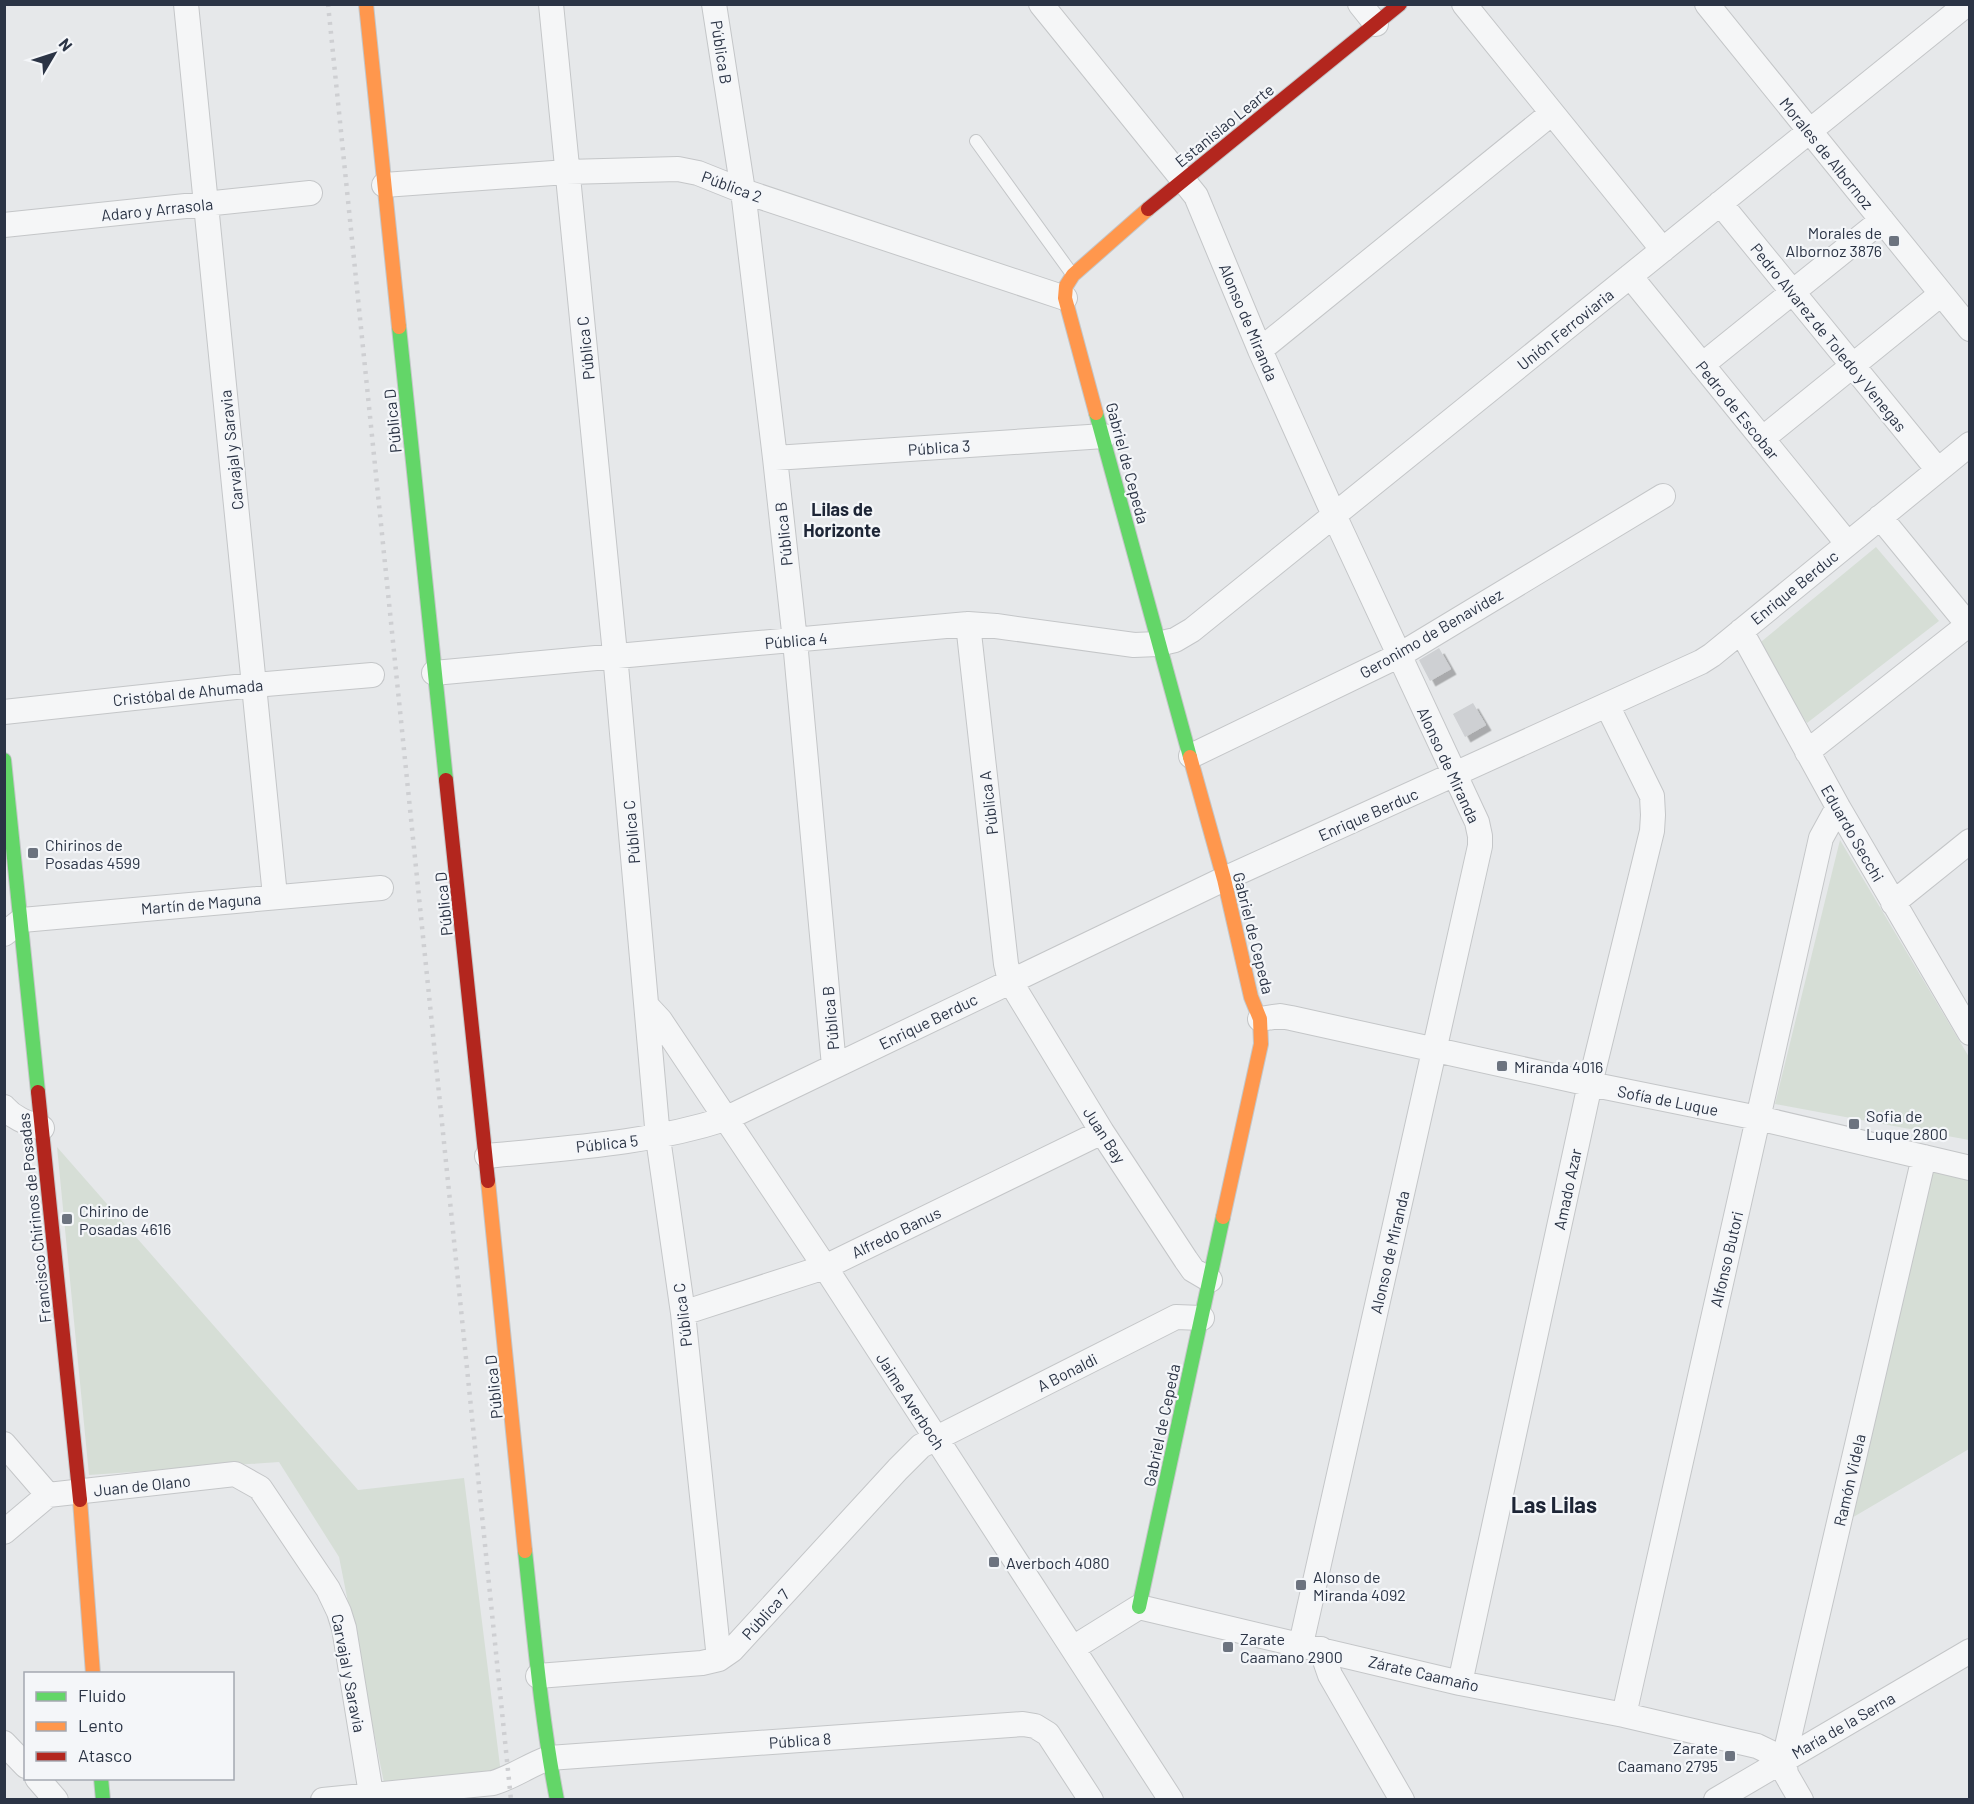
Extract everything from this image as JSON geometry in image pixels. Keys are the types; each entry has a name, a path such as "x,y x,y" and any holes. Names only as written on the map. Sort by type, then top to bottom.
{"street":[{"name":"Carvajal y Saravia","path":"186,4 275,896"},
{"name":"Pública D","path":"366,4 434,673 487,1156 538,1676 556,1800"},
{"name":"Pública C","path":"551,4 615,654 658,1138 683,1313 719,1659"},
{"name":"Pública B","path":"714,4 743,191 775,458 795,641 834,1066"},
{"name":"Alonso de Miranda","path":"1041,4 1196,196 1260,350 1398,656 1477,822 1480,836 1480,846 1434,1050 1311,1646"},
{"path":"1360,4 1376,24"},
{"name":"Estanislao Learte","path":"1069,286 1182,180 1400,4"},
{"path":"1464,4 1663,250"},
{"name":"Morales de Albornoz","path":"1707,4 1970,329"},
{"name":"Unión Ferroviaria","path":"1158,644 1175,640 1192,630 1967,4"},
{"path":"1260,350 1552,113"},
{"name":"Pública 2","path":"384,185 567,171 678,169 698,173 743,191 1069,286"},
{"name":"Adaro y Arrasola","path":"4,225 310,193"},
{"name":"Pedro Alvarez de Toledo y Venegas","path":"1720,203 1938,470"},
{"path":"1702,365 1882,220"},
{"name":"Pedro de Escobar","path":"1630,276 1847,543"},
{"name":"Gabriel de Cepeda","path":"1069,286 1104,436 1158,644 1224,879 1251,997 1260,1018 1261,1044 1139,1607"},
{"path":"1762,439 1941,294"},
{"name":"Pública 3","path":"775,458 1104,436"},
{"name":"Enrique Berduc","path":"725,1119 1224,879 1455,776 1701,662 1970,444"},
{"name":"Geronimo de Benavidez","path":"1191,756 1398,656 1663,496"},
{"path":"1807,752 1969,626 1880,517"},
{"name":"Pública 4","path":"434,673 615,654 795,641 968,624 1134,645 1158,644"},
{"name":"Pública A","path":"968,624 1006,964 1010,981"},
{"name":"Eduardo Secchi","path":"1741,631 1838,807 1970,1033"},
{"name":"Cristóbal de Ahumada","path":"4,712 254,685 372,675"},
{"name":"Amado Azar","path":"1460,1683 1590,1084 1652,831 1652,796 1606,705"},
{"name":"Francisco Chirinos de Posadas","path":"4,760 13,927 42,1128 79,1492 93,1672"},
{"name":"Alfonso Butori","path":"1624,1715 1821,838 1838,807"},
{"path":"1893,903 1970,841"},
{"name":"Martín de Maguna","path":"13,927 275,896 381,888"},
{"name":"Juan Bay","path":"1010,981 1102,1132 1193,1270 1210,1280"},
{"name":"Jaime Averboch","path":"646,1006 660,1020 825,1267 1171,1800"},
{"name":"Sofía de Luque","path":"1260,1018 1280,1016 1291,1018 1590,1084 1758,1118 1970,1168"},
{"path":"4,1107 9,1113 42,1128"},
{"name":"Pública 5","path":"487,1156 658,1138 691,1131 725,1119"},
{"name":"Alfredo Banus","path":"683,1313 825,1267 1102,1132"},
{"name":"Ramón Videla","path":"1784,1759 1924,1157"},
{"name":"A Bonaldi","path":"936,1438 1176,1317 1202,1318"},
{"name":"Pública 7","path":"719,1659 732,1650 911,1455 936,1438"},
{"path":"4,1444 48,1495 4,1532"},
{"name":"Carvajal y Saravia","path":"236,1474 260,1488 328,1589 339,1612 344,1628 371,1797"},
{"name":"Juan de Olano","path":"48,1495 236,1474"},
{"path":"1073,1648 1139,1607"},
{"name":"Zárate Caamaño","path":"1139,1607 1460,1683 1624,1715 1757,1746 1784,1759"},
{"path":"1311,1646 1402,1800"},
{"name":"María de la Serna","path":"1716,1800 1970,1651"},
{"path":"538,1676 702,1663 719,1659"},
{"name":"Pública 8","path":"549,1758 1023,1724 1035,1726 1048,1734 1091,1800"},
{"path":"4,1743 24,1764"},
{"path":"323,1800 493,1783 509,1778 549,1758"},
{"path":"1784,1759 1786,1774 1801,1800"},
{"path":"38,1780 56,1800"},
{"path":"101,1780 103,1800"}],"lane":[{"path":"976,141 1069,286"}],"shaded area":[{"path":"1876,547 1939,621 1807,723 1756,646"},
{"path":"1840,840 1969,1057 1969,1140 1775,1104"},
{"path":"57,1147 358,1490 464,1478 501,1774 384,1783 339,1557 279,1462 89,1475"},
{"path":"1931,1164 1969,1174 1969,1449 1850,1519"}],"building":[{"path":"1439,648 1451,669 1430,681 1419,660"},
{"path":"1473,703 1486,725 1465,737 1453,714"}],"railway":[{"path":"328,4 511,1800"}],"traffic: fast":[{"path":"399,327 446,780"},
{"path":"1096,413 1190,757"},
{"path":"4,760 38,1092"},
{"path":"1139,1607 1223,1217"},
{"path":"525,1551 542,1707 557,1800"},
{"path":"101,1780 103,1800"}],"traffic: slow":[{"path":"366,4 399,327"},
{"path":"1096,413 1065,298 1066,286 1073,275 1148,209"},
{"path":"1190,757 1224,879 1251,997 1260,1019 1261,1044 1223,1217"},
{"path":"488,1181 525,1551"},
{"path":"80,1500 93,1672"}],"traffic: jam":[{"path":"1148,209 1400,4"},
{"path":"446,780 488,1181"},
{"path":"38,1092 80,1500"}],"place":[{"name":"Morales de Albornoz 3876","path":"1894,241"},
{"name":"Chirinos de Posadas 4599","path":"33,853"},
{"name":"Miranda 4016","path":"1502,1066"},
{"name":"Sofia de Luque 2800","path":"1854,1124"},
{"name":"Chirino de Posadas 4616","path":"67,1219"},
{"name":"Averboch 4080","path":"994,1562"},
{"name":"Alonso de Miranda 4092","path":"1301,1585"},
{"name":"Zarate Caamano 2900","path":"1228,1647"},
{"name":"Zarate Caamano 2795","path":"1730,1756"}],"district":[{"name":"Lilas de Horizonte","path":"842,519"},
{"name":"Las Lilas","path":"1554,1504"}]}
